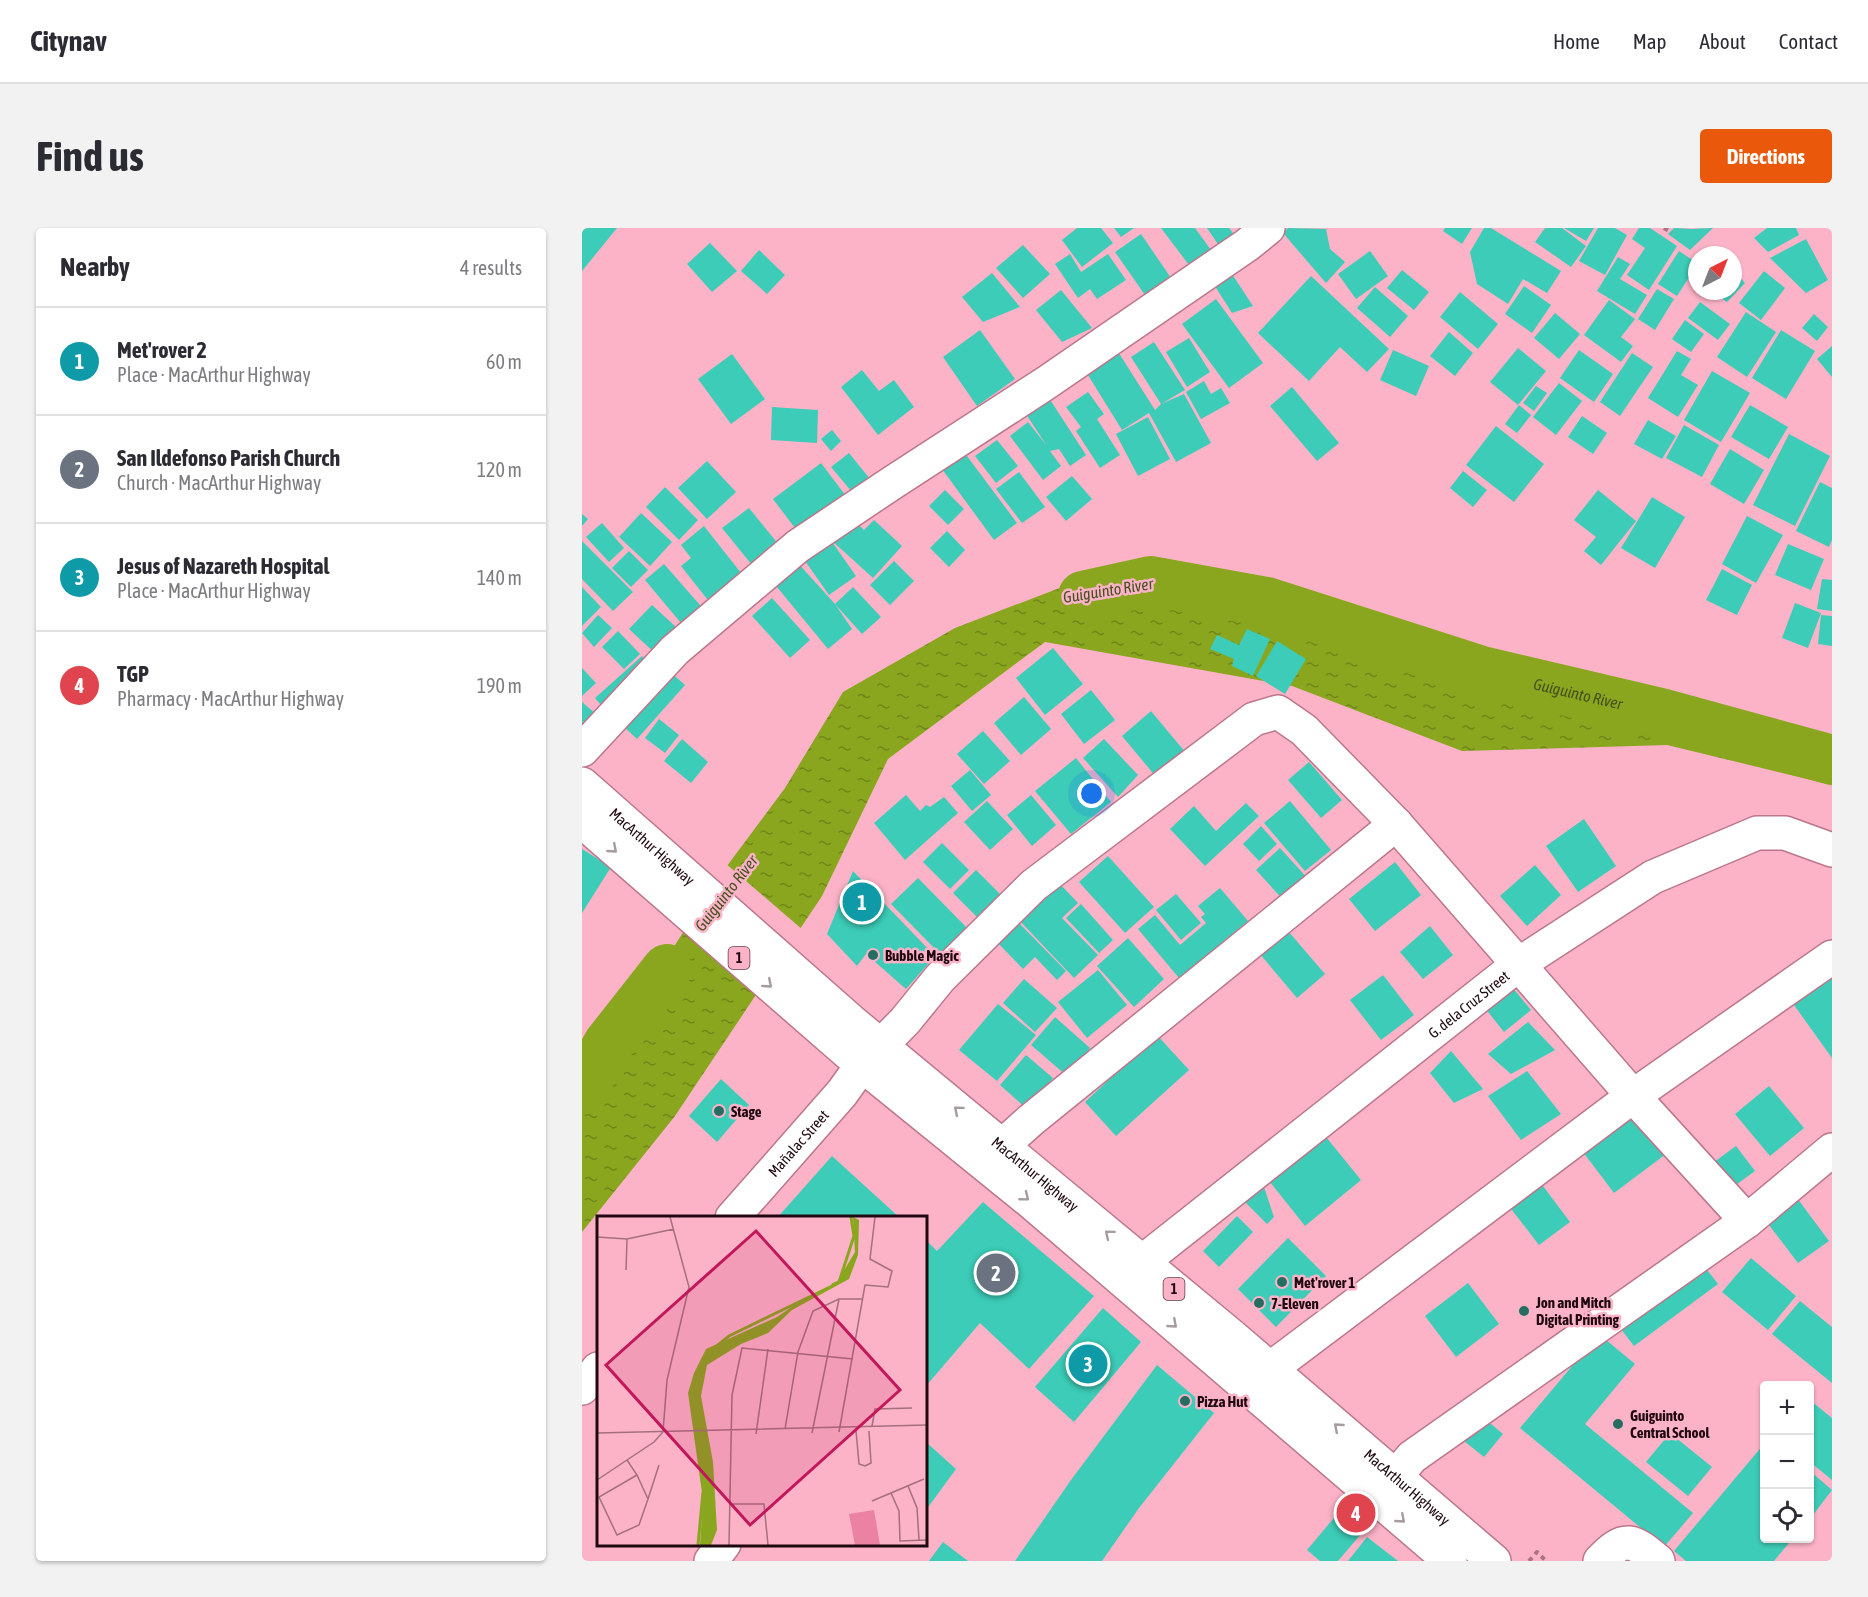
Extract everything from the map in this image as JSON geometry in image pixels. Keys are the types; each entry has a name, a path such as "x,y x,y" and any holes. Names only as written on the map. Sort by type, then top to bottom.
{"main road":[{"path":"582,750 675,650 798,546 1047,383 1247,245 1268,228"},
{"name":"Mañalac Street","path":"734,1216 940,978 1034,885 1254,719 1278,712 1304,730 1396,824"},
{"name":"MacArthur Highway","path":"582,784 654,866 842,1031 994,1156 1386,1487 1494,1561"},
{"name":"MacArthur Highway","path":"582,821 654,866"},
{"path":"994,1156 1031,1120 1396,824 1633,1096 1747,1221"},
{"name":"G. dela Cruz Street","path":"1142,1262 1519,964 1653,877 1757,833 1785,833 1832,850"},
{"path":"1261,1380 1633,1096 1832,957"},
{"path":"1386,1487 1412,1457 1747,1221 1832,1150"},
{"name":"MacArthur Highway","path":"994,1156 1142,1262 1261,1380"},
{"name":"MacArthur Highway","path":"1386,1487 1450,1561"},
{"path":"1600,1561 1612,1548 1625,1541 1637,1544 1658,1561"},
{"path":"711,1561 723,1546"}],"path":[{"path":"1664,228 1672,233"},
{"path":"1529,1561 1537,1552 1546,1561"}],"water":[{"path":"1109,569 1423,659 1570,716 1785,738 1832,753 1832,785 1667,745 1462,751 1292,686 1045,642 888,759 822,896 675,1116 582,1232 582,1084 623,1026 718,878 785,788 843,692 955,628"}],"pier":[{"path":"725,863 803,930 762,992 684,925"}],"building":[{"path":"582,228 617,228 582,271"},
{"path":"1077,228 1101,228 1113,243 1082,267 1062,240"},
{"path":"1114,228 1134,228 1121,237"},
{"path":"1161,228 1195,228 1211,250 1189,265"},
{"path":"1207,228 1229,228 1236,237 1220,247"},
{"path":"1288,228 1326,229 1330,249 1345,262 1326,283 1283,233"},
{"path":"1445,228 1472,228 1462,244 1443,231"},
{"path":"1484,228 1491,228 1561,271 1547,293 1523,279 1508,304 1477,284 1470,252"},
{"path":"1545,228 1562,228 1586,246 1571,267 1535,242"},
{"path":"1564,228 1594,228 1586,241"},
{"path":"1598,228 1615,228 1627,235 1605,275 1579,261"},
{"path":"1639,228 1650,228 1677,246 1649,290 1627,275 1645,248 1632,239"},
{"path":"1674,228 1713,228 1694,246 1688,246 1688,249 1668,234"},
{"path":"1767,228 1796,228 1799,235 1768,252 1754,238"},
{"path":"1141,234 1171,278 1145,295 1115,252"},
{"path":"1806,239 1828,280 1806,293 1770,258"},
{"path":"710,243 737,271 712,292 687,264"},
{"path":"1023,245 1050,274 1023,298 996,268"},
{"path":"759,250 785,275 767,294 741,271"},
{"path":"1370,251 1388,276 1356,299 1338,274"},
{"path":"1679,251 1688,257 1688,279 1677,296 1658,284"},
{"path":"1070,254 1081,272 1108,254 1126,280 1097,299 1090,289 1078,298 1055,264"},
{"path":"1618,257 1630,264 1620,279 1647,295 1635,314 1597,291"},
{"path":"1228,268 1253,306 1232,313 1211,280"},
{"path":"1402,270 1429,292 1414,310 1387,288"},
{"path":"1764,271 1785,288 1761,320 1739,303"},
{"path":"992,273 1020,307 983,322 962,297"},
{"path":"1311,276 1389,349 1367,372 1340,347 1309,381 1258,333"},
{"path":"1524,286 1551,305 1532,333 1505,314"},
{"path":"1375,287 1408,316 1390,337 1357,308"},
{"path":"1657,289 1674,299 1655,330 1638,319"},
{"path":"1061,290 1092,328 1062,342 1036,310"},
{"path":"1460,292 1498,324 1478,349 1440,317"},
{"path":"1216,299 1263,363 1229,388 1182,324"},
{"path":"1609,300 1635,319 1621,337 1633,346 1621,362 1584,335"},
{"path":"1700,302 1730,324 1718,340 1688,318"},
{"path":"1746,312 1776,332 1747,377 1717,357"},
{"path":"1555,313 1580,334 1559,359 1534,338"},
{"path":"1814,314 1828,327 1817,341 1802,328"},
{"path":"1685,320 1704,334 1691,352 1672,339"},
{"path":"980,330 1015,379 977,406 943,357"},
{"path":"1781,330 1815,351 1786,399 1752,378"},
{"path":"1449,332 1473,353 1455,376 1430,356"},
{"path":"1189,338 1210,372 1187,387 1166,352"},
{"path":"1154,342 1185,390 1161,404 1131,357"},
{"path":"1832,346 1832,377 1817,359"},
{"path":"1115,347 1155,410 1161,404 1184,394 1211,443 1176,462 1149,413 1122,430 1083,367"},
{"path":"1518,348 1546,371 1518,405 1490,382"},
{"path":"1393,350 1429,366 1416,396 1380,380"},
{"path":"1579,350 1613,374 1594,402 1560,378"},
{"path":"1677,351 1691,359 1681,375 1698,385 1678,417 1648,398"},
{"path":"1632,353 1653,367 1620,416 1600,402"},
{"path":"732,354 765,399 731,424 698,379"},
{"path":"862,370 879,391 894,380 914,407 878,435 841,387"},
{"path":"1712,371 1750,393 1721,442 1684,420"},
{"path":"1204,381 1211,394 1221,388 1230,403 1201,419 1186,392"},
{"path":"1559,383 1582,401 1556,435 1533,417"},
{"path":"1536,386 1547,393 1534,411 1523,403"},
{"path":"1292,387 1339,443 1317,461 1270,406"},
{"path":"1088,392 1104,414 1097,419 1120,455 1100,468 1076,431 1081,427 1066,407"},
{"path":"1047,395 1086,455 1070,466 1059,449 1050,451 1061,466 1043,480 1010,436 1028,422 1047,446 1024,411"},
{"path":"1519,405 1531,415 1517,433 1505,424"},
{"path":"1750,405 1788,427 1769,459 1731,437"},
{"path":"772,407 818,410 817,443 771,440"},
{"path":"1582,416 1607,433 1593,454 1568,437"},
{"path":"1148,417 1170,459 1138,476 1116,434"},
{"path":"1648,420 1676,436 1662,459 1634,444"},
{"path":"1684,425 1719,445 1702,477 1666,458"},
{"path":"1496,426 1544,464 1514,502 1466,465"},
{"path":"832,430 841,441 831,451 821,439"},
{"path":"1789,434 1830,456 1795,526 1753,505"},
{"path":"997,440 1018,466 996,483 975,456"},
{"path":"1730,449 1764,470 1744,504 1710,484"},
{"path":"964,452 1017,523 994,540 942,469"},
{"path":"849,453 874,484 857,498 831,467"},
{"path":"707,461 736,492 707,519 678,488"},
{"path":"821,463 849,500 801,536 773,499"},
{"path":"1463,471 1487,490 1473,507 1450,488"},
{"path":"1019,472 1045,507 1022,523 996,489"},
{"path":"1072,476 1092,499 1066,521 1046,497"},
{"path":"1820,482 1832,488 1832,540 1829,547 1796,531"},
{"path":"665,487 698,520 679,540 646,507"},
{"path":"945,490 964,509 948,525 929,506"},
{"path":"1598,490 1636,521 1601,565 1584,551 1596,537 1574,520"},
{"path":"1652,497 1685,517 1655,568 1621,548"},
{"path":"749,508 779,545 752,565 722,528"},
{"path":"641,513 672,542 650,566 619,537"},
{"path":"582,514 588,519 582,526"},
{"path":"1747,516 1783,535 1756,583 1722,564"},
{"path":"874,520 902,546 873,578 830,539 856,576 829,595 803,558 844,524 852,532 858,524 864,530"},
{"path":"602,523 624,548 609,562 586,537"},
{"path":"704,526 745,578 711,604 681,566 691,558 681,545"},
{"path":"947,531 965,550 949,567 930,548"},
{"path":"582,541 633,592 613,611 582,579"},
{"path":"1788,544 1824,559 1811,590 1775,575"},
{"path":"629,551 648,570 631,587 612,568"},
{"path":"796,561 835,604 852,629 828,649 772,581"},
{"path":"894,561 914,581 890,605 870,585"},
{"path":"664,564 707,613 686,629 645,580"},
{"path":"1722,569 1752,585 1737,615 1706,600"},
{"path":"1822,579 1832,580 1832,611 1817,609"},
{"path":"582,587 601,607 582,626"},
{"path":"853,587 881,617 862,634 835,604"},
{"path":"772,598 810,640 790,658 752,616"},
{"path":"1795,603 1821,613 1808,648 1782,638"},
{"path":"652,605 675,626 659,657 629,629"},
{"path":"598,615 612,628 594,647 582,633"},
{"path":"1821,615 1832,616 1832,646 1818,644"},
{"path":"1247,629 1270,639 1253,676 1232,666 1234,659 1210,649 1217,635 1239,645"},
{"path":"618,631 640,654 624,669 602,647"},
{"path":"1277,641 1306,659 1285,694 1256,676"},
{"path":"1053,648 1083,684 1045,715 1016,678"},
{"path":"642,656 653,668 606,711 595,698"},
{"path":"582,668 596,683 582,696"},
{"path":"669,671 685,685 637,739 621,724"},
{"path":"1091,690 1115,720 1084,744 1061,714"},
{"path":"1024,697 1051,729 1021,755 994,723"},
{"path":"582,702 597,715 582,733"},
{"path":"1151,711 1186,753 1157,778 1122,736"},
{"path":"659,719 679,735 665,753 645,738"},
{"path":"983,731 1010,761 984,784 957,754"},
{"path":"682,739 708,762 691,783 664,761"},
{"path":"1104,739 1138,775 1118,797 1083,758"},
{"path":"1076,758 1111,802 1071,834 1035,791"},
{"path":"1309,762 1342,800 1321,818 1288,780"},
{"path":"970,770 991,795 972,811 951,786"},
{"path":"906,795 920,811 926,805 930,807 944,797 958,813 905,860 874,823"},
{"path":"1031,795 1056,825 1032,846 1007,815"},
{"path":"987,801 1013,829 990,850 964,822"},
{"path":"1290,801 1331,850 1305,871 1264,823"},
{"path":"1246,803 1259,816 1205,866 1170,829 1194,806 1216,831"},
{"path":"1584,819 1616,866 1578,892 1546,846"},
{"path":"1261,826 1277,844 1259,861 1243,844"},
{"path":"942,843 969,870 950,889 923,862"},
{"path":"1280,848 1310,881 1286,903 1256,870"},
{"path":"582,849 611,867 582,913"},
{"path":"1108,856 1154,907 1125,933 1079,882"},
{"path":"1395,862 1421,895 1375,931 1349,899"},
{"path":"1535,865 1561,895 1527,926 1500,896"},
{"path":"976,870 1000,894 977,917 953,893"},
{"path":"853,871 935,956 906,989 866,954 857,966 827,934"},
{"path":"918,878 969,930 942,956 891,904"},
{"path":"1059,883 1078,903 1062,918 1098,955 1074,978 1019,920"},
{"path":"1220,888 1248,921 1179,978 1138,929 1155,915 1180,945 1206,923 1201,917 1205,914 1198,906"},
{"path":"1176,894 1201,923 1181,940 1156,910"},
{"path":"1081,904 1113,940 1099,953 1066,918"},
{"path":"1018,922 1066,971 1057,980 1035,957 1023,969 997,942"},
{"path":"1430,926 1453,955 1423,979 1400,952"},
{"path":"1288,931 1325,974 1297,998 1260,954"},
{"path":"1128,938 1164,979 1134,1007 1097,966"},
{"path":"1832,968 1832,1058 1789,998"},
{"path":"1098,970 1127,1005 1087,1038 1058,1002"},
{"path":"1383,975 1414,1015 1381,1040 1350,1000"},
{"path":"1024,979 1057,1008 1035,1032 1003,1003"},
{"path":"1508,982 1531,1010 1504,1032 1481,1003"},
{"path":"998,1004 1036,1035 997,1081 959,1050"},
{"path":"1055,1017 1090,1048 1067,1076 1031,1045"},
{"path":"1528,1022 1555,1050 1511,1074 1488,1054"},
{"path":"1157,1035 1189,1070 1116,1136 1085,1102"},
{"path":"1451,1051 1483,1089 1454,1103 1430,1073"},
{"path":"1026,1055 1053,1078 1027,1109 1000,1085"},
{"path":"1527,1071 1561,1114 1521,1140 1488,1096"},
{"name":"Stage","path":"721,1079 749,1105 717,1142 689,1116"},
{"path":"1769,1086 1804,1128 1770,1156 1735,1114"},
{"path":"1631,1109 1666,1154 1614,1193 1580,1148"},
{"path":"1326,1137 1361,1180 1305,1226 1270,1182"},
{"path":"1736,1146 1755,1171 1729,1190 1710,1165"},
{"path":"832,1156 898,1216 779,1216"},
{"path":"1261,1178 1274,1217 1267,1224 1242,1199"},
{"path":"1537,1178 1570,1222 1539,1245 1505,1201"},
{"path":"1797,1198 1829,1241 1798,1263 1766,1221"},
{"path":"983,1202 1094,1296 1029,1369 980,1323 927,1385 927,1241 937,1251"},
{"path":"1237,1216 1253,1232 1219,1267 1203,1251"},
{"name":"Met'rover 1","path":"1288,1238 1326,1276 1276,1327 1238,1289"},
{"path":"1698,1258 1718,1284 1634,1346 1614,1320"},
{"path":"1751,1258 1796,1296 1768,1330 1722,1292"},
{"path":"1468,1283 1499,1324 1456,1357 1425,1316"},
{"path":"1800,1301 1832,1327 1832,1383 1772,1334"},
{"path":"1103,1308 1141,1342 1074,1422 1035,1387"},
{"path":"1599,1334 1635,1364 1585,1424 1693,1513 1664,1547 1520,1428"},
{"path":"1157,1365 1214,1413 1139,1508 1102,1561 1015,1561 1071,1480"},
{"path":"1814,1403 1832,1418 1832,1480 1814,1465"},
{"path":"1484,1418 1503,1434 1484,1457 1464,1441"},
{"path":"1670,1433 1712,1467 1688,1496 1646,1462"},
{"path":"927,1443 956,1469 927,1509"},
{"path":"1760,1449 1760,1543 1789,1543 1774,1561 1686,1561 1674,1551"},
{"path":"1814,1474 1832,1490 1814,1514"},
{"path":"1349,1500 1373,1520 1338,1561 1320,1561 1307,1550"},
{"path":"1367,1537 1398,1561 1348,1561"},
{"path":"943,1542 968,1561 929,1561"}],"waterway":[{"name":"Guiguinto River","path":"1083,596 1151,581 1267,602 1482,671 1661,713 1832,760"},
{"name":"Guiguinto River","path":"582,1090 608,1044 667,969"}],"place":[{"name":"Met'rover 2","path":"862,902"},
{"name":"Bubble Magic","path":"873,955"},
{"name":"Stage","path":"719,1111"},
{"name":"San Ildefonso Parish Church","path":"996,1273"},
{"name":"Met'rover 1","path":"1282,1282"},
{"name":"7-Eleven","path":"1259,1303"},
{"name":"Jon and Mitch Digital Printing","path":"1524,1311"},
{"name":"Jesus of Nazareth Hospital","path":"1088,1364"},
{"name":"Pizza Hut","path":"1185,1401"},
{"name":"Guiguinto Central School","path":"1618,1424"},
{"name":"TGP","path":"1356,1513"}]}
